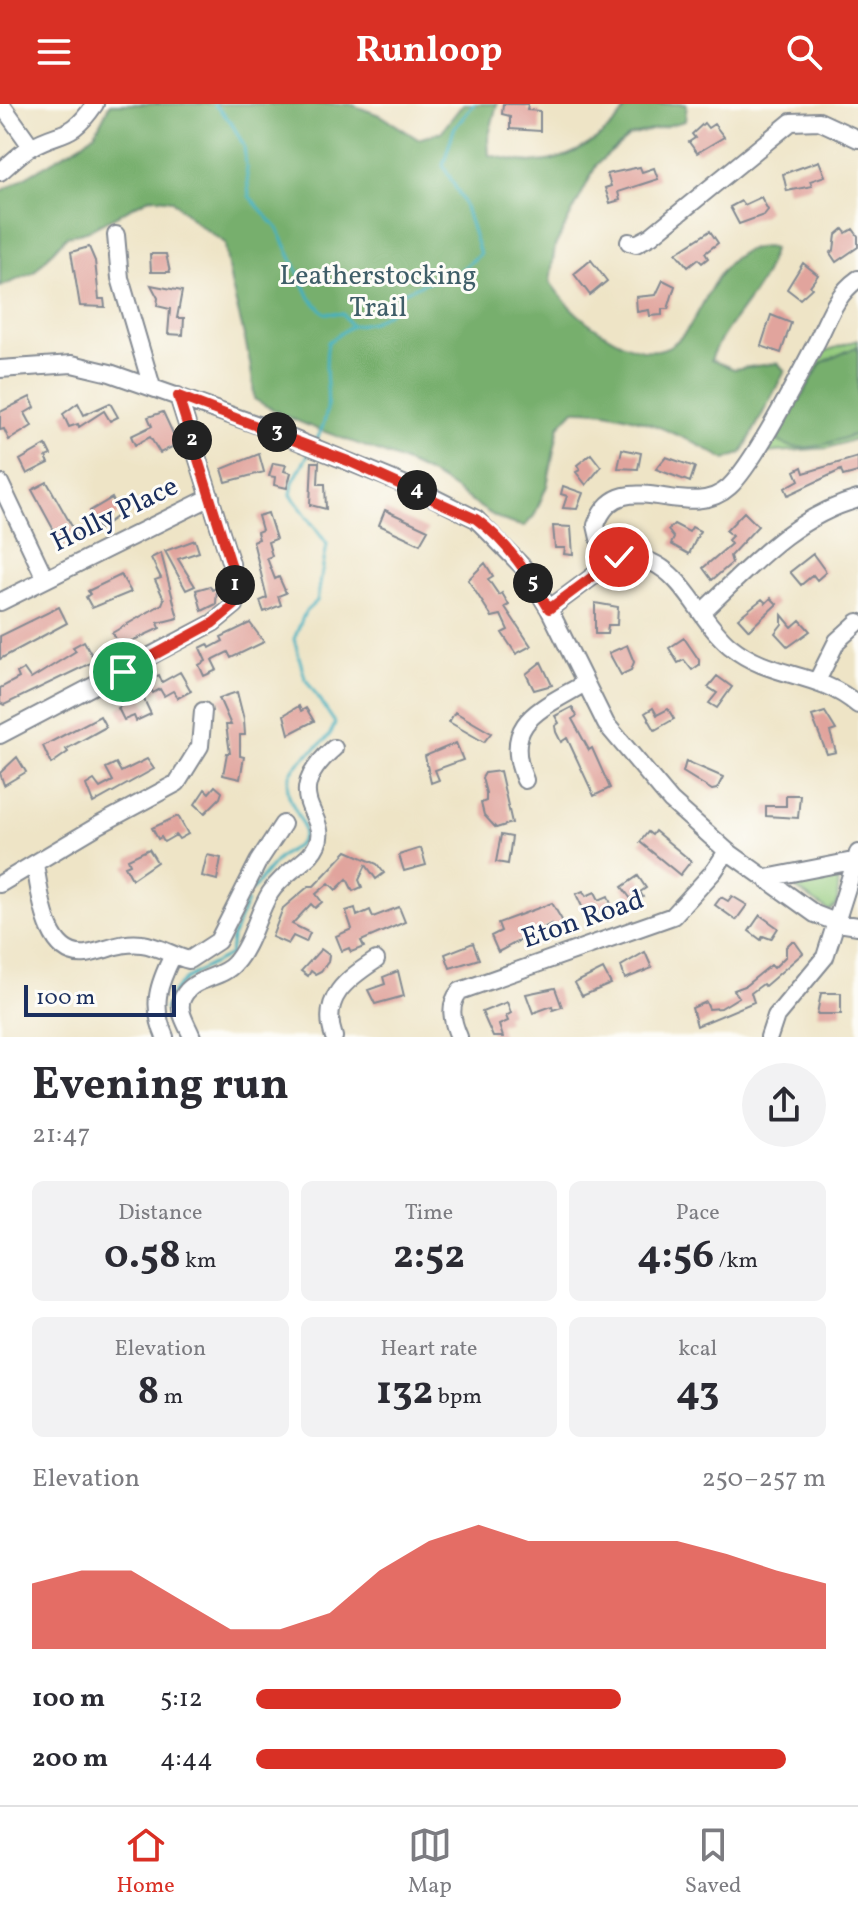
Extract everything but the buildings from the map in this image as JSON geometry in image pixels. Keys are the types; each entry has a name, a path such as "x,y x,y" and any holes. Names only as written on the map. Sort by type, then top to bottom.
{"street":[{"path":"1,104 31,146"},
{"path":"0,172 31,146 64,136 83,121 95,104"},
{"path":"629,242 636,244 651,236 791,122 806,119 819,121 858,139"},
{"path":"116,235 120,278 152,387"},
{"path":"605,565 596,525 616,497 628,493 697,502 716,497 740,476 816,344 829,313 844,290 858,279"},
{"path":"0,369 72,364 152,387 306,444 418,490 488,528 523,567 549,609 606,724 671,801 727,851 815,914 838,923 858,926"},
{"path":"0,735 231,612 236,595 211,497 178,396"},
{"path":"0,483 45,578"},
{"name":"Holly Place","path":"0,602 211,497"},
{"path":"702,612 790,530 820,512 858,499"},
{"path":"549,609 619,557 646,561 671,573 726,643 749,661 839,689 858,705"},
{"path":"817,681 837,641 858,622"},
{"path":"525,780 516,752 519,732 530,717 585,683"},
{"path":"0,884 177,783 200,746 203,711"},
{"path":"192,1037 180,1011 182,999 197,984 235,963 272,890 309,856 320,834 306,799 307,783 312,769 334,748"},
{"path":"35,864 47,926 65,946 83,955 124,944 141,944 189,960 218,941 258,862 283,824"},
{"name":"Eton Road","path":"456,1029 452,1004 460,991 673,916 714,871 727,851"},
{"path":"766,878 858,858 825,957 784,1006 769,1037"},
{"path":"165,1037 155,1008 156,994 173,955"},
{"path":"334,1037 332,998 341,985 376,960"}],"green space":[{"name":"Leatherstocking Trail","path":"110,104 350,104 382,116 418,139 441,132 463,104 497,104 488,139 489,155 533,162 560,158 588,145 612,126 628,104 687,104 685,121 630,136 597,164 555,246 550,282 571,308 594,327 614,339 646,350 669,346 686,331 727,265 746,251 773,248 762,278 726,331 711,360 734,369 778,363 785,371 742,453 726,460 691,441 633,418 614,413 574,410 559,426 547,486 534,516 525,526 505,521 403,461 302,423 254,399 225,243 195,222 172,200 151,197 90,230 67,236 33,273 0,287 0,192 83,143 95,133"},
{"path":"858,340 858,438 828,448 761,453 814,355"},
{"path":"858,346 858,433 806,448 786,445 777,440 821,363"},
{"path":"834,871 839,876 837,905 829,911 795,888 800,879"}],"waterway":[{"path":"214,104 231,122 244,146 249,196 278,229 310,298 325,313 343,314 351,326"},
{"path":"315,443 328,403 328,342 351,326 372,322 391,311 402,293 427,282 453,277 480,254 463,201 443,165 454,129 474,104"},
{"path":"252,890 276,861 302,840 303,829 290,800 288,783 296,766 327,738 335,723 305,678 294,639 305,612 317,601 327,544 291,495 293,482 309,453"},
{"path":"182,1037 165,1009 169,998 191,976 230,955 232,938 247,901"}],"route":[{"path":"123,672 213,623 231,612 235,605 231,564 178,396 348,461 418,490 476,519 523,567 549,609 619,557"}]}
